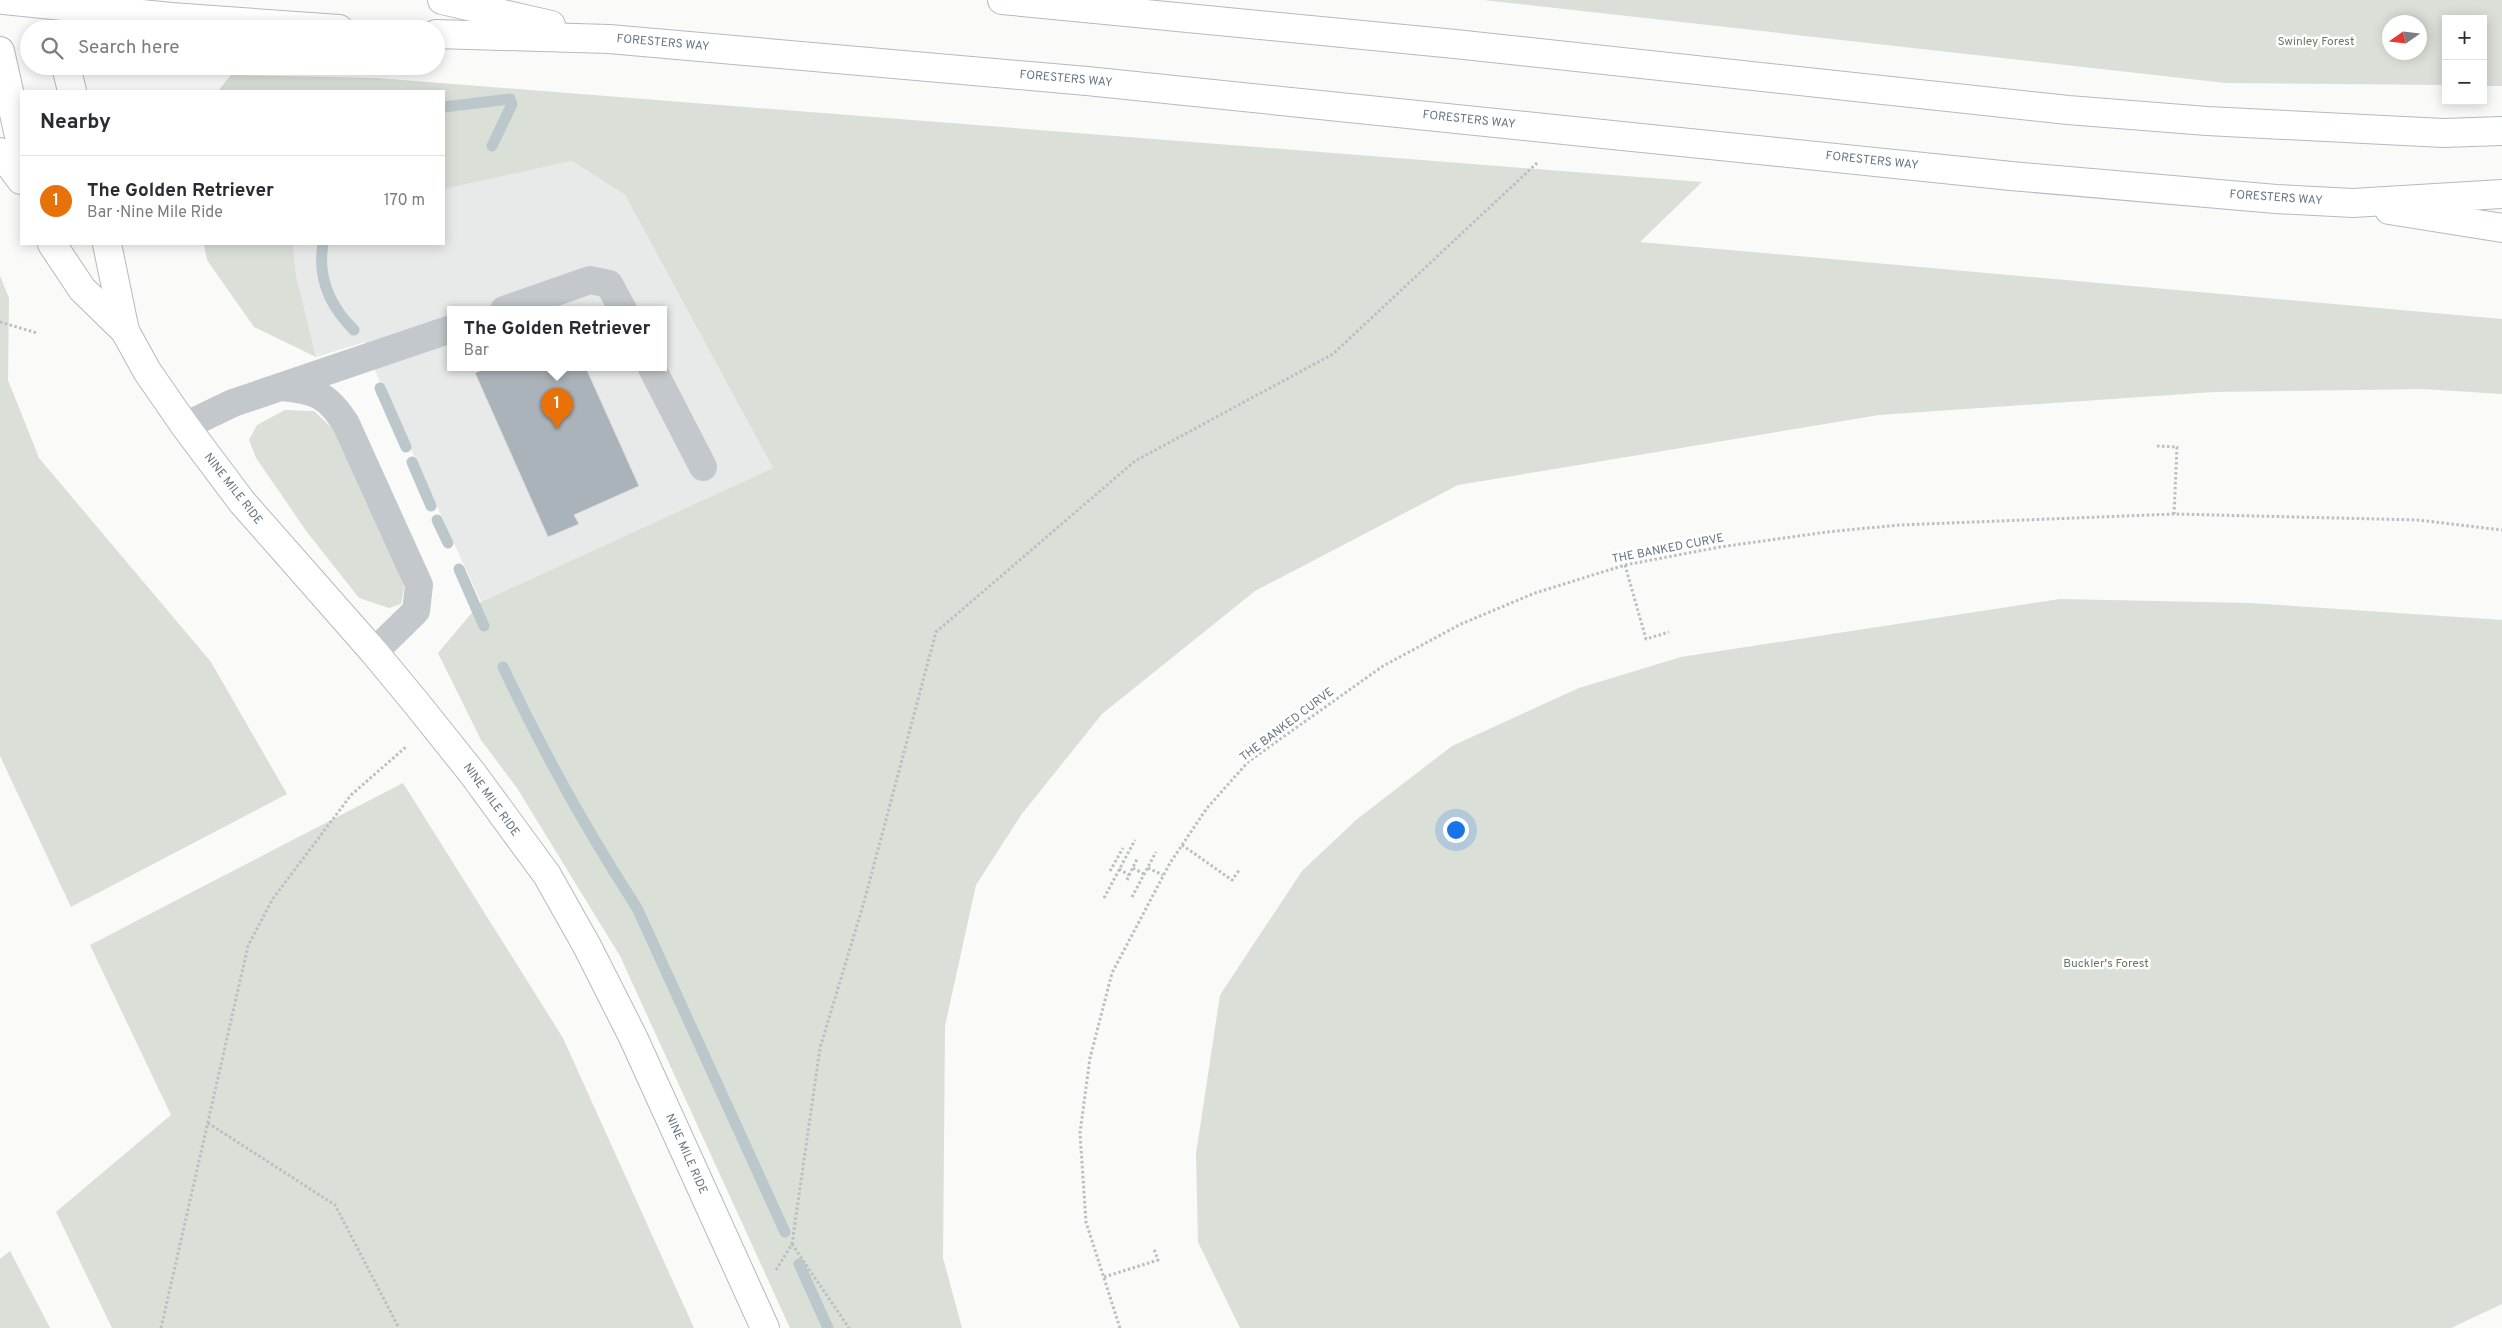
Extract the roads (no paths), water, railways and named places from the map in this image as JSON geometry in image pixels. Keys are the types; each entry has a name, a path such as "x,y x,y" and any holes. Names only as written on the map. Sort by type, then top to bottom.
{"main road":[{"path":"4,0 53,9 210,20"},
{"path":"442,0 609,39"},
{"path":"1002,0 1474,46 2068,110 2216,121 2434,133 2502,131"},
{"name":"FORESTERS WAY","path":"445,34 609,39 1088,81 2012,176 2276,199 2353,203 2502,194"},
{"path":"0,51 20,141"},
{"path":"68,75 72,90"},
{"path":"0,152 20,179"},
{"path":"2353,203 2420,217 2502,228"},
{"name":"NINE MILE RIDE","path":"53,245 82,289 125,331 147,371 185,426 248,509 374,652 473,774 546,875 587,946 633,1037 760,1316"},
{"name":"NINE MILE RIDE","path":"107,245 125,331"}],"lane":[{"path":"515,306 590,280 609,284 621,306"},
{"path":"185,426 233,403 353,364 447,330"},
{"path":"353,364 342,379 341,408 346,424 419,585 416,611 374,652"},
{"path":"654,371 703,467"},
{"path":"282,387 306,389 325,397 346,424"}],"waterway":[{"path":"445,107 510,99 512,104 492,146"},
{"path":"323,245 322,268 327,291 338,311 354,330"},
{"path":"380,388 406,447"},
{"path":"412,462 431,506"},
{"path":"437,520 448,543"},
{"path":"459,569 484,626"},
{"path":"503,667 533,729 566,790 600,850 637,908 785,1232"},
{"path":"799,1264 828,1328"}],"place":[{"name":"The Golden Retriever","path":"557,429"}],"park label":[{"name":"Swinley Forest","path":"2316,42"},
{"name":"Buckler's Forest","path":"2106,964"}]}
